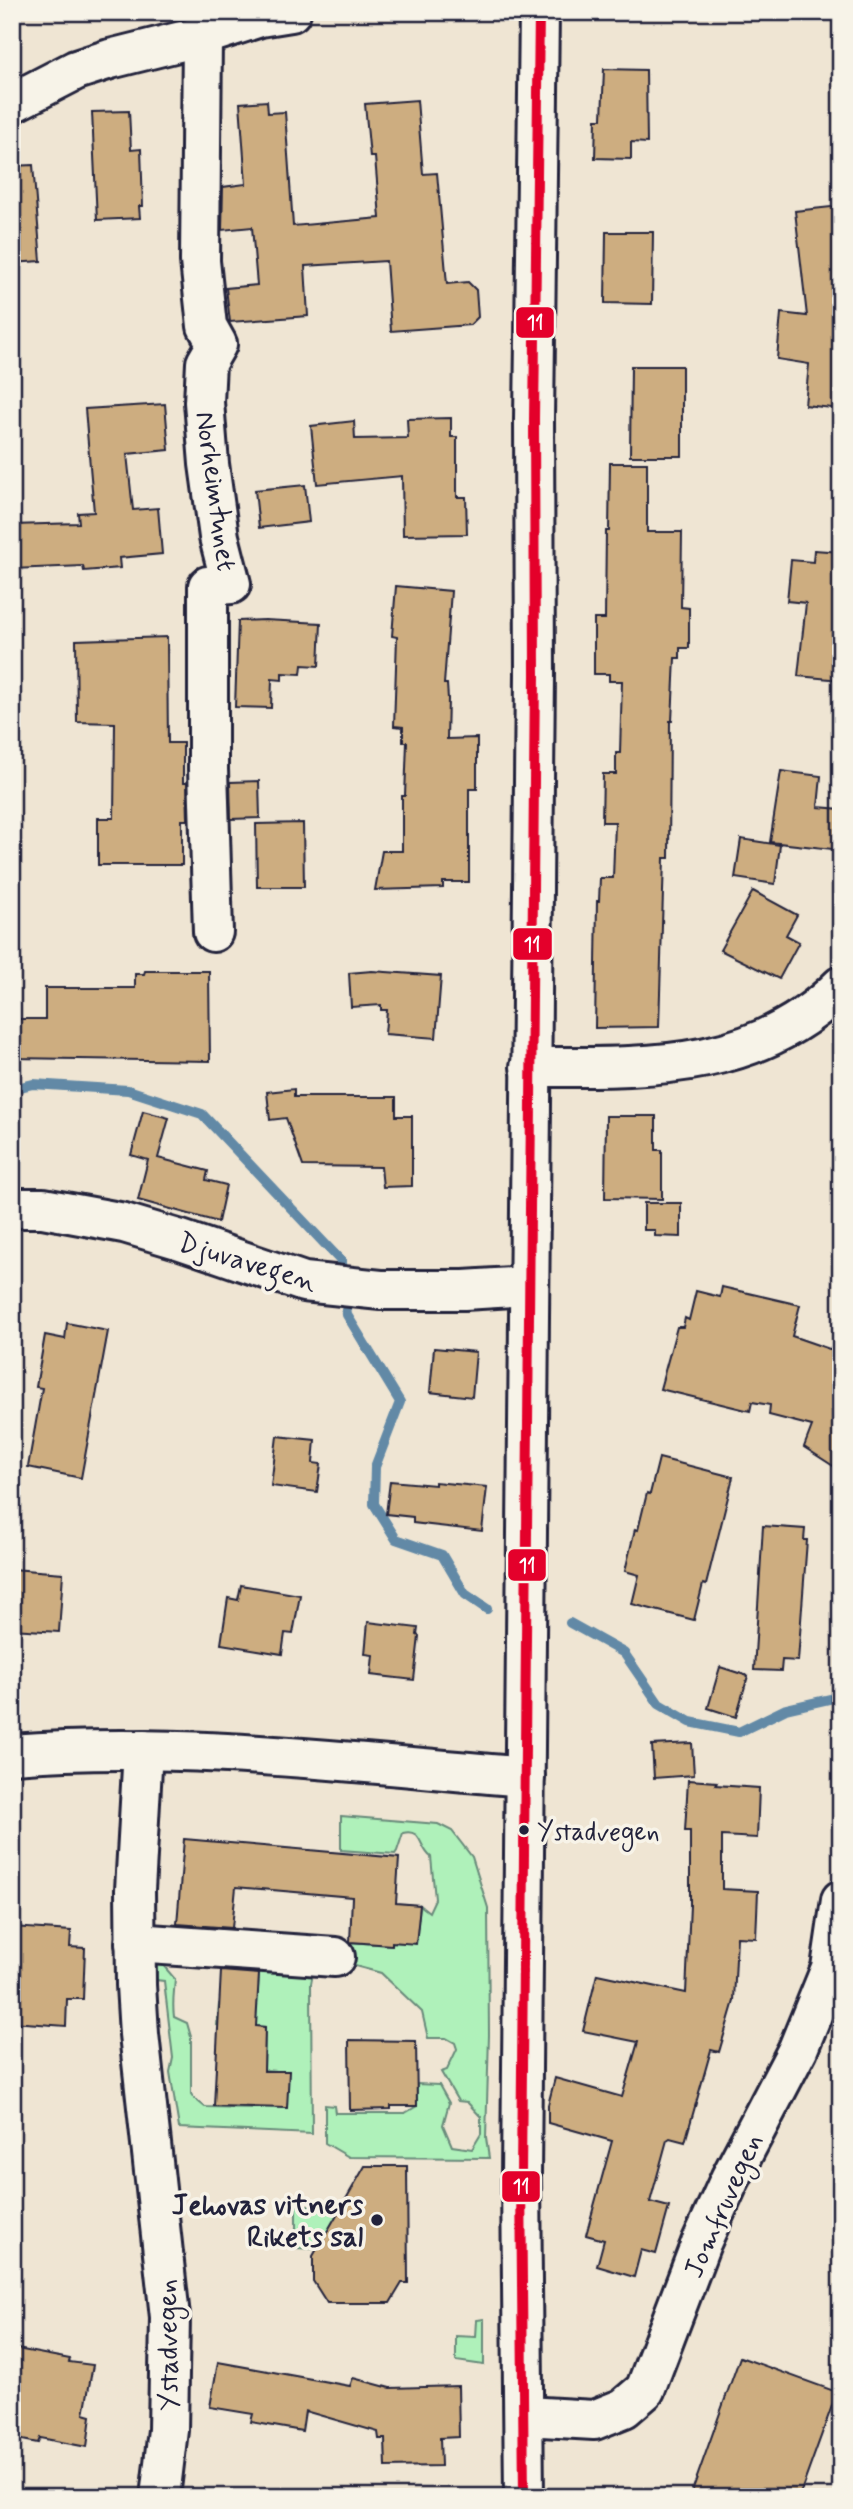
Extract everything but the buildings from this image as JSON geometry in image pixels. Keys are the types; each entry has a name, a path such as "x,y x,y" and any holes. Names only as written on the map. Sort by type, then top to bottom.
{"street":[{"path":"12,103 76,71 110,59 202,36 260,17 290,12"},
{"path":"524,2497 521,2176 539,12"},
{"name":"Norheimtunet","path":"202,36 200,261 207,326 217,344 206,363 204,402 219,537 231,584 208,586 208,769 213,932"},
{"path":"530,1067 668,1064 720,1055 790,1026 824,1003 841,986"},
{"name":"Djuvavegen","path":"12,1208 43,1208 124,1223 304,1282 381,1290 464,1290 528,1286"},
{"path":"12,1754 143,1750 224,1752 525,1777"},
{"name":"Ystadvegen","path":"143,1750 135,1890 139,2034 170,2317 168,2430 160,2497"},
{"name":"Jomfruvegen","path":"524,2416 594,2420 624,2408 645,2390 701,2243 724,2192 798,2049 831,1968 841,1900"},
{"path":"135,1943 335,1958"}],"green space":[{"path":"341,1816 438,1824 452,1831 472,1857 488,1908 489,2035 486,2138 489,2158 349,2157 325,2143 325,2105 334,2106 335,2113 405,2113 417,2106 417,2084 439,2085 449,2103 443,2125 452,2146 472,2149 481,2134 481,2117 467,2102 458,2101 441,2072 447,2070 457,2049 455,2043 446,2038 428,2038 422,2012 381,1973 351,1965 348,1942 391,1945 392,1942 416,1943 420,1905 429,1912 435,1899 431,1857 417,1836 409,1832 403,1833 395,1854 341,1850"},
{"path":"162,1964 175,1979 174,2017 187,2023 191,2037 191,2094 205,2107 262,2108 276,2071 264,2070 265,2027 217,2025 219,2004 257,2006 259,1972 255,1971 256,1967 313,1973 312,2134 179,2128 170,2072 173,2058 164,1981 156,1980 155,1965"},
{"path":"296,2205 347,2206 317,2249 296,2248"},
{"path":"484,2319 484,2365 456,2361 456,2336 476,2337 477,2320"}],"waterway":[{"path":"12,1089 33,1084 128,1090 202,1114 342,1262 343,1278"},
{"path":"345,1294 347,1315 400,1402 375,1467 374,1504 396,1539 442,1555 465,1594 487,1609"},
{"path":"570,1623 624,1653 659,1704 690,1722 739,1732 786,1709 834,1698"}],"transit line":[{"name":"11","path":"524,2497 521,2176 539,12"}],"place":[{"name":"Ystadvegen","path":"524,1830"},
{"name":"Jehovas vitners Rikets sal","path":"377,2220"}]}
